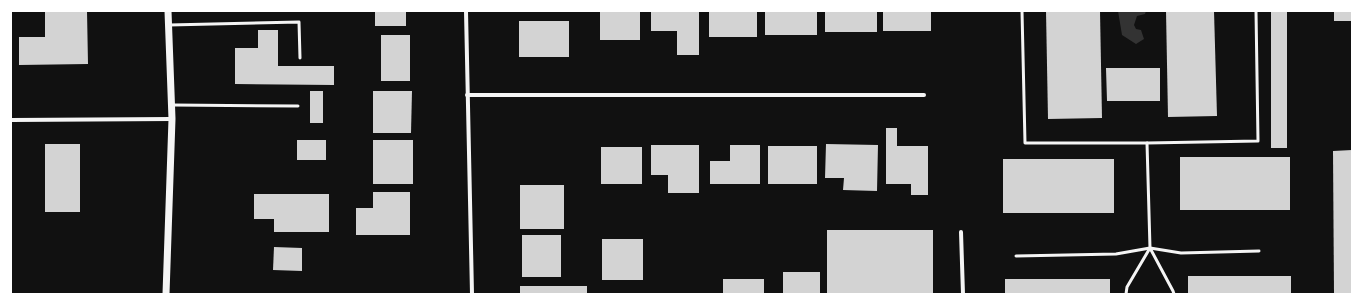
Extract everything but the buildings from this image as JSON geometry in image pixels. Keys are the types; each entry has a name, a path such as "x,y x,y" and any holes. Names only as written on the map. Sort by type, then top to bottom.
{"street":[{"path":"166,294 172,119 168,11"},
{"path":"466,11 472,294"},
{"path":"467,95 924,94"},
{"path":"11,120 172,119"},
{"path":"961,232 963,294"}],"lane":[{"path":"1022,11 1025,143 1258,141 1256,11"},
{"path":"169,25 299,22 300,58"},
{"path":"171,105 298,106"},
{"path":"1147,143 1150,248 1174,294"},
{"path":"1126,294 1127,287 1150,248"},
{"path":"1016,256 1116,254 1150,248 1181,253 1259,251"}],"shaded area":[{"path":"1118,11 1146,11 1145,14 1137,16 1134,25 1136,29 1141,30 1144,39 1136,44 1122,35"}]}
